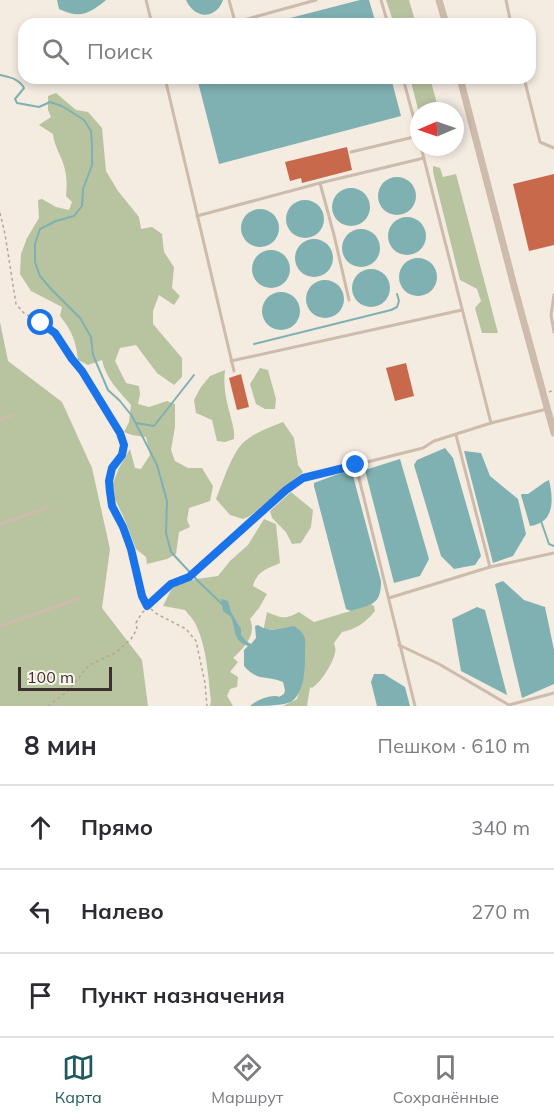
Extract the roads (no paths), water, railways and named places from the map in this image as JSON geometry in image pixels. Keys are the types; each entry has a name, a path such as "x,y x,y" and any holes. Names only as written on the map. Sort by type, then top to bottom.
{"street":[{"path":"439,0 444,18"},
{"path":"462,84 554,433"}],"lane":[{"path":"146,0 150,18"},
{"path":"230,0 234,18"},
{"path":"250,18 316,0"},
{"path":"381,0 386,18"},
{"path":"506,0 510,18"},
{"path":"166,84 234,371"},
{"path":"405,84 410,104"},
{"path":"526,84 540,142 554,148"},
{"path":"351,152 410,139"},
{"path":"197,216 424,158 491,423"},
{"path":"320,183 349,300"},
{"path":"554,295 551,315 554,333"},
{"path":"231,361 462,310"},
{"path":"200,567 286,490 303,478 423,448 434,441 491,423 547,409"},
{"path":"0,420 12,415"},
{"path":"456,435 490,567"},
{"path":"356,465 415,706"},
{"path":"0,524 48,507"},
{"path":"389,598 490,567 554,553"},
{"path":"0,626 80,598"},
{"path":"399,645 439,664 509,705 554,693"}],"water":[{"path":"57,0 106,0 89,12 73,14 59,9"},
{"path":"186,0 223,0 220,7 205,15 194,11"},
{"path":"360,0 369,0 374,18 290,18"},
{"path":"199,84 393,84 401,116 219,164"},
{"path":"397,177 411,182 416,196 411,210 397,215 383,210 378,196 383,182"},
{"path":"351,188 365,193 370,207 365,221 351,226 337,221 332,207 337,193"},
{"path":"305,200 319,205 324,219 319,233 305,238 291,233 286,219 291,205"},
{"path":"260,209 274,214 279,228 274,242 260,247 246,242 241,228 246,214"},
{"path":"407,217 421,222 426,236 421,250 407,255 393,250 388,236 393,222"},
{"path":"361,229 375,234 380,248 375,262 361,267 347,262 342,248 347,234"},
{"path":"314,239 328,244 333,258 328,272 314,277 300,272 295,258 300,244"},
{"path":"271,250 285,255 290,269 285,283 271,288 257,283 252,269 257,255"},
{"path":"418,258 432,263 437,277 432,291 418,296 404,291 399,277 404,263"},
{"path":"371,269 385,274 390,288 385,302 371,307 357,302 352,288 357,274"},
{"path":"325,280 339,285 344,299 339,313 325,318 311,313 306,299 311,285"},
{"path":"281,292 295,297 300,311 295,325 281,330 267,325 262,311 267,297"},
{"path":"445,448 453,458 481,556 475,565 454,569 441,556 414,465 417,460"},
{"path":"464,451 481,453 490,476 518,499 526,534 513,556 493,563"},
{"path":"400,459 429,559 420,576 394,583 365,470"},
{"path":"346,471 352,472 381,581 381,589 374,603 351,611 346,609 314,486 314,483"},
{"path":"549,480 552,503 548,516 538,524 530,526 521,495 528,494"},
{"path":"503,581 524,600 545,607 554,650 554,684 522,698 495,584"},
{"path":"221,599 228,601 231,612 241,629 241,635 251,644 256,638 255,626 258,625 271,629 294,626 302,633 305,638 303,680 296,698 291,702 250,706 264,698 279,697 284,694 283,682 253,674 244,666 244,650 248,646 237,638 231,617 223,611"},
{"path":"477,607 485,610 507,695 461,671 452,619"},
{"path":"374,674 384,674 405,687 410,706 377,706 371,682"}],"waterway":[{"path":"0,75 18,81"},
{"path":"21,84 24,88 15,99 17,103 39,107 50,102 62,106 84,120 91,131 92,165 83,189 82,206 74,216 40,229 35,244 35,262 40,276 80,318 91,337 93,355 108,390 132,416 157,465 167,501 166,533 171,552 223,605"},
{"path":"254,344 391,310 397,307 399,301 397,294"},
{"path":"136,423 154,426 194,375"},
{"path":"541,521 549,544 554,546"}]}
